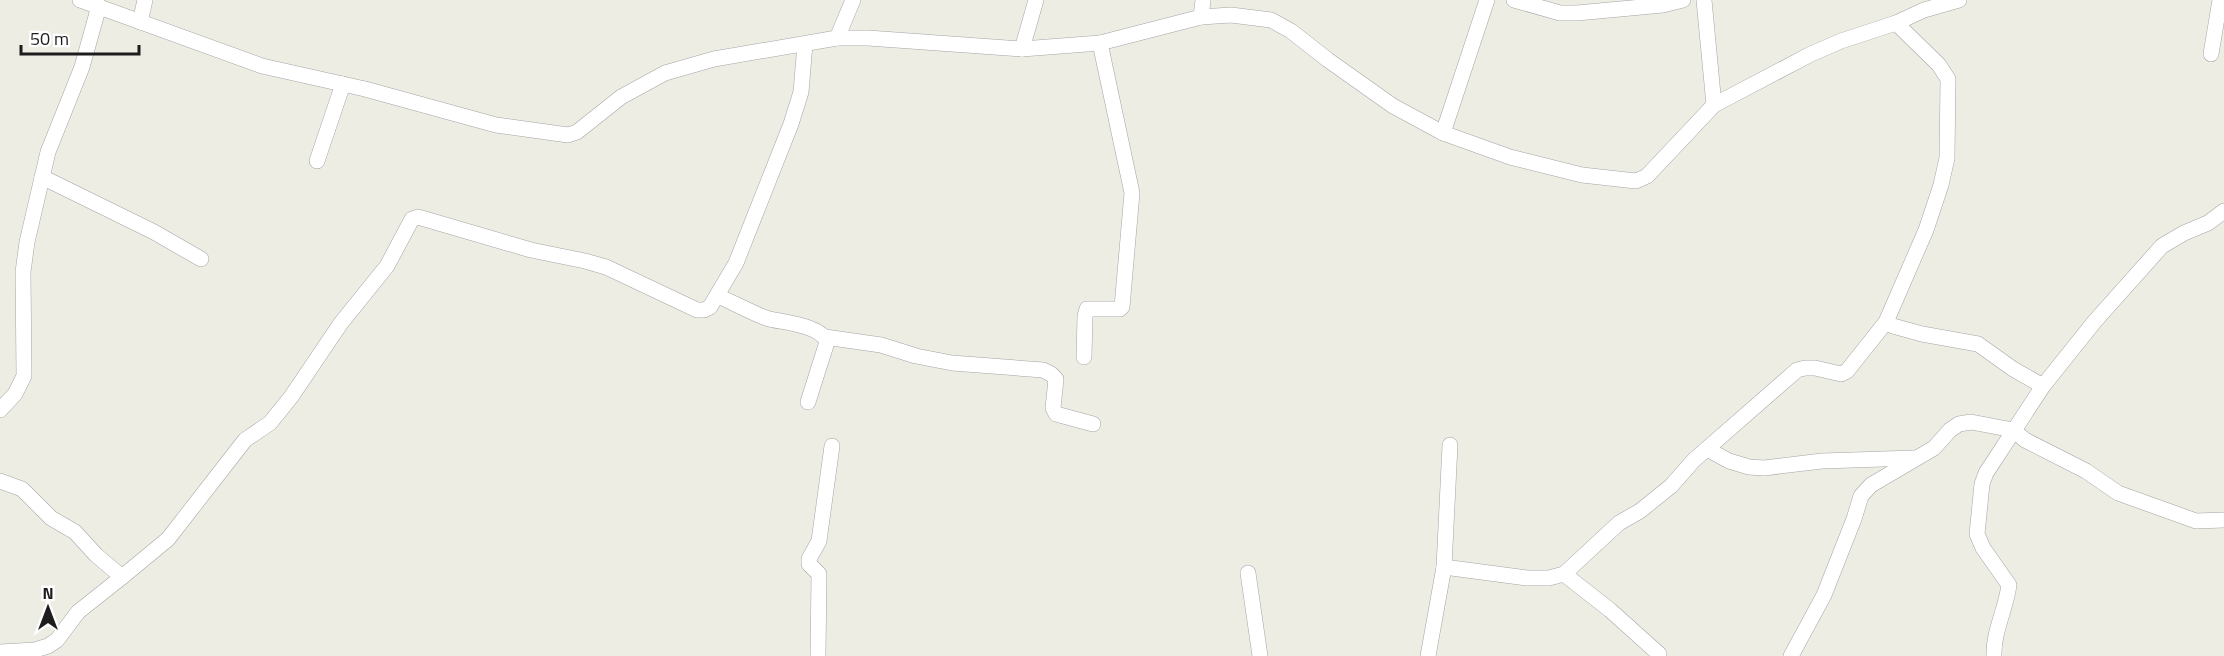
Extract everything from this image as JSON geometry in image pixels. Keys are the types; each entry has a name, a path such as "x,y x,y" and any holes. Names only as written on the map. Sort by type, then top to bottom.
{"street":[{"path":"80,0 262,66 344,84 496,125 568,135 577,132 621,97 665,73 714,59 837,38 868,38 1022,49 1100,43 1201,17 1231,15 1270,20 1291,30 1328,60 1393,106 1443,133 1510,157 1582,176 1636,181 1647,176 1714,105 1811,54 1896,23 1924,10 1959,0"},
{"path":"140,22 145,0"},
{"path":"837,38 853,0"},
{"path":"1022,49 1036,0"},
{"path":"1201,17 1203,0"},
{"path":"1443,133 1487,0"},
{"path":"1514,0 1560,13 1577,14 1663,5 1683,0"},
{"path":"1704,0 1714,105"},
{"path":"2211,54 2220,0"},
{"path":"0,410 15,394 24,376 23,272 42,177 48,152 82,67 99,6"},
{"path":"1444,567 1527,578 1549,578 1564,574 1619,524 1640,511 1671,486 1694,460 1797,370 1805,368 1841,374 1847,371 1886,322 1926,230 1941,185 1947,158 1948,79 1939,65 1896,23"},
{"path":"1084,357 1087,309 1120,309 1122,307 1132,193 1100,43"},
{"path":"0,652 35,650 57,640 87,604 168,539 245,440 270,423 291,397 341,323 387,266 412,219 418,217 531,250 606,267 697,310 710,307 736,263 791,124 801,92 805,44"},
{"path":"316,161 344,84"},
{"path":"42,177 154,232 201,259"},
{"path":"1994,656 1995,641 2009,585 1983,548 1977,534 1983,479 2043,386 2162,246 2208,223 2224,212"},
{"path":"718,296 767,318 814,330 825,337 881,345 916,356 952,363 1043,370 1056,379 1053,408 1056,414 1093,423"},
{"path":"1886,322 1912,331 1978,344 2043,386"},
{"path":"808,402 827,342 825,337"},
{"path":"1791,656 1824,595 1861,496 1871,485 1934,448 1959,423 1971,422 2013,430 2025,440 2086,471 2118,493 2196,521 2224,520"},
{"path":"1428,656 1444,567 1450,445"},
{"path":"818,656 819,574 810,564 810,559 819,541 832,446"},
{"path":"1707,449 1729,461 1749,467 1764,468 1822,461 1920,458"},
{"path":"0,482 22,489 51,518 75,532 96,555 122,577"},
{"path":"1248,573 1260,656"},
{"path":"1564,574 1610,610 1659,654"}]}
